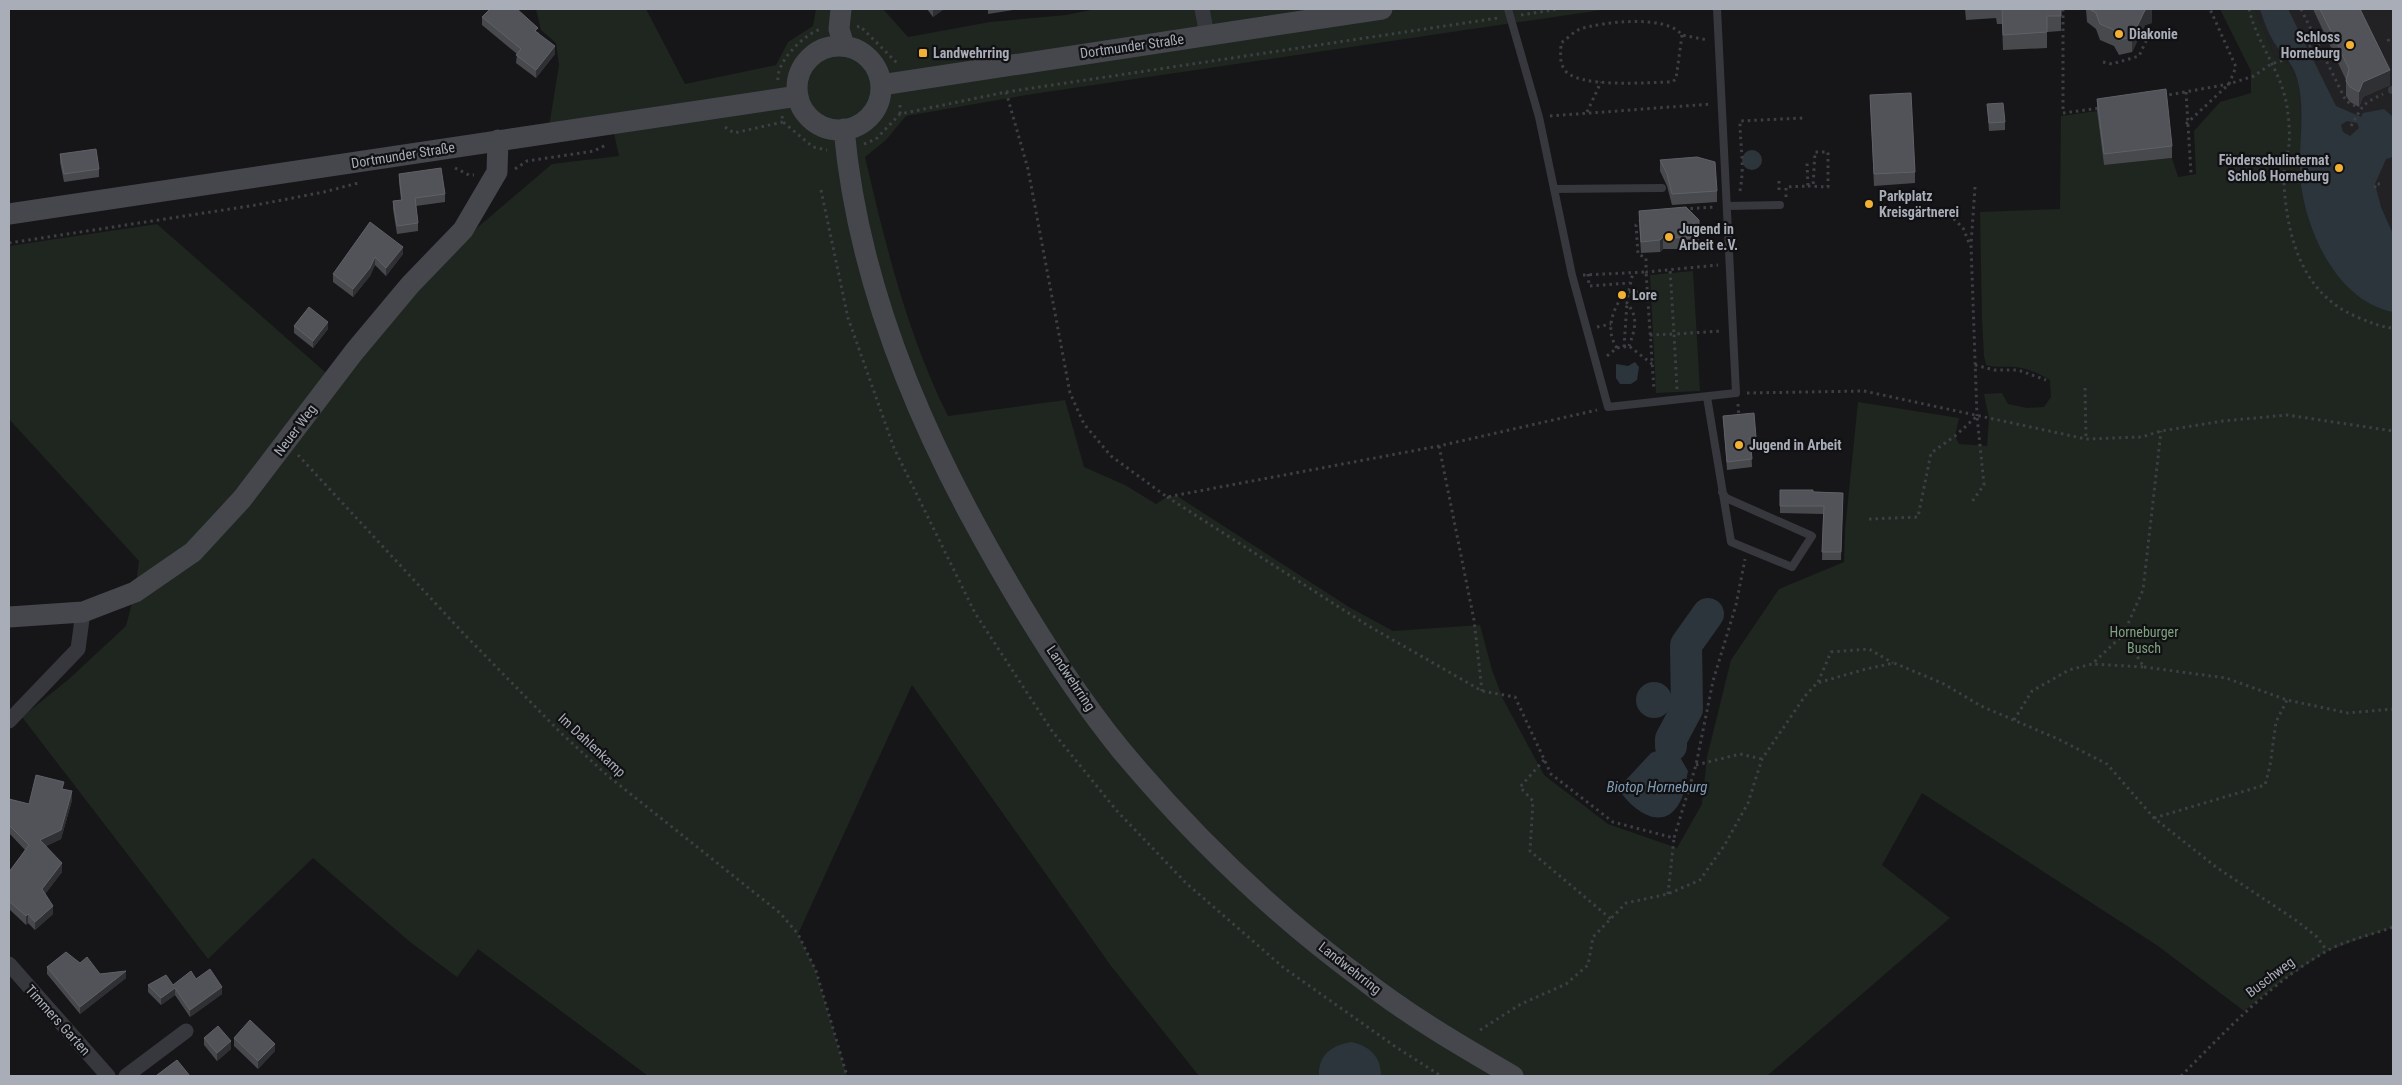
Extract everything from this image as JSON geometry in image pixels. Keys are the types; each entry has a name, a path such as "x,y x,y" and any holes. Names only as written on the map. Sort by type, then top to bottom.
{"main road":[{"path":"841,9 839,29 844,46"},
{"name":"Dortmunder Straße","path":"881,84 1382,9"},
{"path":"831,46 844,46 858,50 870,59 877,70 881,84 880,97 875,109 867,119 857,126 844,130 820,125 806,113 798,96 797,82 801,70 808,59 831,46"},
{"name":"Dortmunder Straße","path":"9,214 615,124 717,118 798,96"},
{"name":"Landwehrring","path":"844,130 865,251 888,331 915,400 943,464 1002,573 1069,677 1120,748 1158,792 1269,903 1361,979 1460,1045 1513,1076"},
{"name":"Neuer Weg","path":"9,616 83,612 135,592 193,552 242,500 354,352 410,285 463,230 497,172 498,140"}],"street":[{"path":"1202,9 1208,35"},
{"path":"9,721 78,649 83,612"},
{"name":"Timmers Garten","path":"9,964 108,1076"},
{"path":"126,1076 186,1031"}],"lane":[{"path":"1509,13 1539,117 1572,275 1608,407 1736,394 1717,9"},
{"path":"1554,189 1662,188"},
{"path":"1727,206 1783,204"},
{"path":"1707,397 1722,492 1731,542 1792,567 1812,536 1726,498 1722,492"}],"path":[{"path":"900,114 1006,92 1509,13 1560,9"},
{"path":"2063,9 2063,113 2108,106"},
{"path":"2186,124 2229,84 2236,67 2210,9"},
{"path":"2249,9 2271,64 2281,79 2287,108 2289,142 2284,181 2292,237 2304,270 2322,295 2348,314 2380,327 2393,328"},
{"path":"2300,9 2346,101 2359,108"},
{"path":"1682,35 1676,79 1672,82 1576,80 1564,71 1560,58 1561,43 1578,30 1624,22 1657,23 1678,31 1682,35 1719,42"},
{"path":"2103,62 2112,64 2139,56 2153,26"},
{"path":"2388,38 2390,45"},
{"path":"2156,97 2229,84 2254,76 2271,64 2284,60 2316,43"},
{"path":"1587,112 1601,82"},
{"path":"2352,124 2359,108 2366,102 2393,90"},
{"path":"2186,91 2186,124 2191,173"},
{"path":"1006,92 1028,169 1070,393 1084,424 1111,456 1167,497 1367,625 1482,691 1515,697 1551,774 1613,822 1674,838"},
{"path":"1539,117 1587,112 1722,104"},
{"path":"717,118 734,133 783,122"},
{"path":"1740,193 1743,173 1743,148 1740,121 1802,118"},
{"path":"450,168 458,168 469,175 519,169 527,161 594,151 609,144"},
{"path":"1783,204 1786,187 1813,187 1828,186 1828,152 1815,152 1813,187"},
{"path":"1807,163 1808,186"},
{"path":"9,243 256,206 324,192 359,182"},
{"path":"2375,188 2375,184 2383,184"},
{"path":"1971,502 1984,485 1977,416 1971,245 1975,187"},
{"path":"1679,209 1717,207 1728,223"},
{"path":"1695,208 1695,214"},
{"path":"1949,214 1964,228 1971,245"},
{"path":"1646,216 1636,225 1638,254 1646,258 1655,402"},
{"path":"1572,275 1646,272 1730,264"},
{"path":"1670,269 1677,400"},
{"path":"1624,347 1628,294 1633,272"},
{"path":"1588,274 1589,286 1630,283"},
{"path":"1617,348 1611,332 1612,313 1621,298 1628,294 1647,292"},
{"path":"1627,303 1633,310 1637,323 1629,346"},
{"path":"1650,335 1733,330"},
{"path":"1596,363 1617,348 1629,346"},
{"path":"1629,346 1652,365"},
{"path":"1975,365 1994,370 2018,370 2046,380"},
{"path":"2085,388 2086,439"},
{"path":"1740,422 1736,394 1864,391 2086,439 2142,437 2160,431 2223,421 2286,415 2393,431"},
{"path":"1167,497 1439,446 1608,407"},
{"path":"1869,519 1918,517 1931,453 1955,436 1977,416"},
{"path":"2092,664 2123,634 2143,590 2160,431"},
{"name":"Im Dahlenkamp","path":"286,442 463,633 561,733 608,776 786,920 798,934 816,970 847,1076"},
{"path":"1439,446 1474,620 1482,691"},
{"path":"1668,894 1674,838 1696,765 1713,681 1736,605 1747,549"},
{"path":"2123,634 2144,667"},
{"path":"1480,1030 1521,1004 1566,984 1588,965 1593,938 1626,903 1668,894 1700,880 1719,853 1748,803 1762,759 1805,696 1817,683 1831,652 1869,649 1894,663 1944,684 1981,706 2107,764 2154,818 2216,867 2297,921 2317,937 2327,951"},
{"path":"1817,683 1894,663"},
{"path":"2014,720 2032,691 2069,670 2092,664 2144,667 2226,678 2287,700 2348,713 2393,709"},
{"path":"2154,818 2265,785 2270,766 2276,722 2287,700"},
{"path":"1696,765 1740,754 1762,759"},
{"path":"1544,760 1520,786 1533,801 1530,851 1611,919"},
{"name":"Buschweg","path":"2181,1076 2244,1011 2283,980 2327,951 2393,927"},
{"path":"1411,1058 1441,1076"}],"shaded area":[{"name":"Förderschulinternat Schloß Horneburg","path":"2255,9 2393,9 2393,328 2315,287 2288,65 2284,60 2275,59"}],"green space":[{"name":"Horneburger Busch","path":"536,9 646,9 685,84 776,65 788,42 813,26 816,9 883,9 908,37 990,22 1066,15 1096,9 1608,9 1026,95 906,116 886,140 865,157 881,223 909,321 948,416 1065,400 1084,467 1125,485 1156,504 1167,497 1177,496 1349,607 1393,631 1480,625 1492,670 1503,699 1544,775 1608,824 1677,848 1702,804 1707,757 1731,660 1779,589 1844,562 1845,530 1858,402 1959,418 1955,436 1959,444 1987,446 1989,418 1984,394 2002,393 2008,404 2027,408 2044,407 2051,397 2050,380 2042,376 2020,368 1986,365 1982,319 1980,212 2060,209 2061,116 2097,111 2104,165 2172,158 2178,177 2196,174 2194,131 2220,102 2251,93 2251,71 2220,9 2255,9 2275,58 2283,55 2298,82 2302,148 2378,309 2393,312 2393,927 2327,951 2283,980 2244,1011 2158,946 1922,793 1882,865 1950,918 1767,1076 1199,1076 1111,966 912,685 798,934 815,969 847,1076 648,1076 478,949 457,977 410,942 313,858 208,959 22,717 69,679 126,626 135,592 139,561 9,419 9,246 157,224 333,379 410,285 552,164 619,156 612,124 548,133 559,65 556,43 541,30"},
{"path":"1693,271 1700,391 1656,393 1650,275"}],"water":[{"path":"2260,9 2288,9 2336,106 2361,117 2363,113 2384,109 2393,117 2393,157 2386,159 2375,184 2381,207 2393,234 2393,312 2374,305 2356,295 2329,263 2319,244 2311,224 2301,185 2301,107 2296,74 2274,43","holes":["2347,121 2357,123 2359,128 2350,136 2343,132 2341,125"]},
{"path":"1752,150 1759,153 1762,160 1759,167 1752,170 1745,167 1742,160 1745,153"},
{"path":"1635,362 1639,367 1637,380 1631,384 1620,384 1616,378 1616,364 1628,366"},
{"path":"1654,682 1666,688 1672,700 1666,712 1654,718 1642,712 1636,700 1642,688"},
{"name":"Biotop Horneburg","path":"1673,745 1688,771 1683,795 1674,811 1667,816 1651,816 1635,808 1622,794 1625,781 1651,753"},
{"path":"1352,1042 1365,1047 1374,1054 1381,1069 1381,1076 1319,1076 1319,1068 1324,1056 1339,1045"}],"building":[{"path":"490,9 517,9 538,28 535,31 555,46 536,70 516,55 521,49 482,17"},
{"path":"2002,9 2061,9 2061,16 2047,16 2047,32 2003,35"},
{"path":"2089,9 2148,9 2145,10 2132,37 2119,40 2114,30 2100,24 2096,13"},
{"name":"Schloss Horneburg","path":"2320,9 2360,9 2390,70 2363,82 2359,92 2350,87 2346,81 2349,69"},
{"path":"2166,89 2172,146 2104,154 2097,99"},
{"path":"1911,93 1915,172 1874,174 1870,95"},
{"path":"2003,103 2005,122 1989,123 1987,104"},
{"path":"96,149 99,169 64,174 60,154"},
{"path":"1697,157 1715,162 1717,191 1672,194 1667,174 1660,160"},
{"path":"441,168 445,194 415,198 418,223 397,226 393,201 402,200 399,174"},
{"path":"1686,207 1699,220 1699,230 1692,238 1663,237 1660,240 1641,242 1639,211"},
{"path":"370,222 403,247 386,268 375,257 370,268 353,289 333,274"},
{"path":"309,307 328,322 313,341 294,326"},
{"name":"Jugend in Arbeit","path":"1754,413 1756,437 1750,438 1752,459 1727,462 1723,416"},
{"path":"1780,490 1813,490 1813,492 1843,493 1841,552 1822,552 1824,506 1780,506"},
{"path":"36,775 64,782 62,789 72,791 61,830 40,840 62,863 42,889 53,906 35,922 28,914 26,916 9,901 9,872 29,845 9,825 9,799 29,804"},
{"path":"66,952 80,963 87,957 100,974 126,971 80,1007 47,967"},
{"path":"210,969 222,987 190,1010 175,988 161,998 148,985 166,975 173,985 191,971 196,979"},
{"path":"250,1020 275,1044 258,1061 234,1038"},
{"path":"218,1026 231,1041 217,1053 204,1038"},
{"path":"177,1060 190,1076 157,1075"}],"waterway":[{"path":"1671,746 1671,739 1687,709 1686,645 1708,614"}],"place":[{"name":"Diakonie","path":"2119,34"},
{"name":"Schloss Horneburg","path":"2350,45"},
{"name":"Landwehrring","path":"923,53"},
{"name":"Förderschulinternat Schloß Horneburg","path":"2339,168"},
{"name":"Parkplatz Kreisgärtnerei","path":"1869,204"},
{"name":"Jugend in Arbeit e.V.","path":"1669,237"},
{"name":"Lore","path":"1622,295"},
{"name":"Jugend in Arbeit","path":"1739,445"}]}
